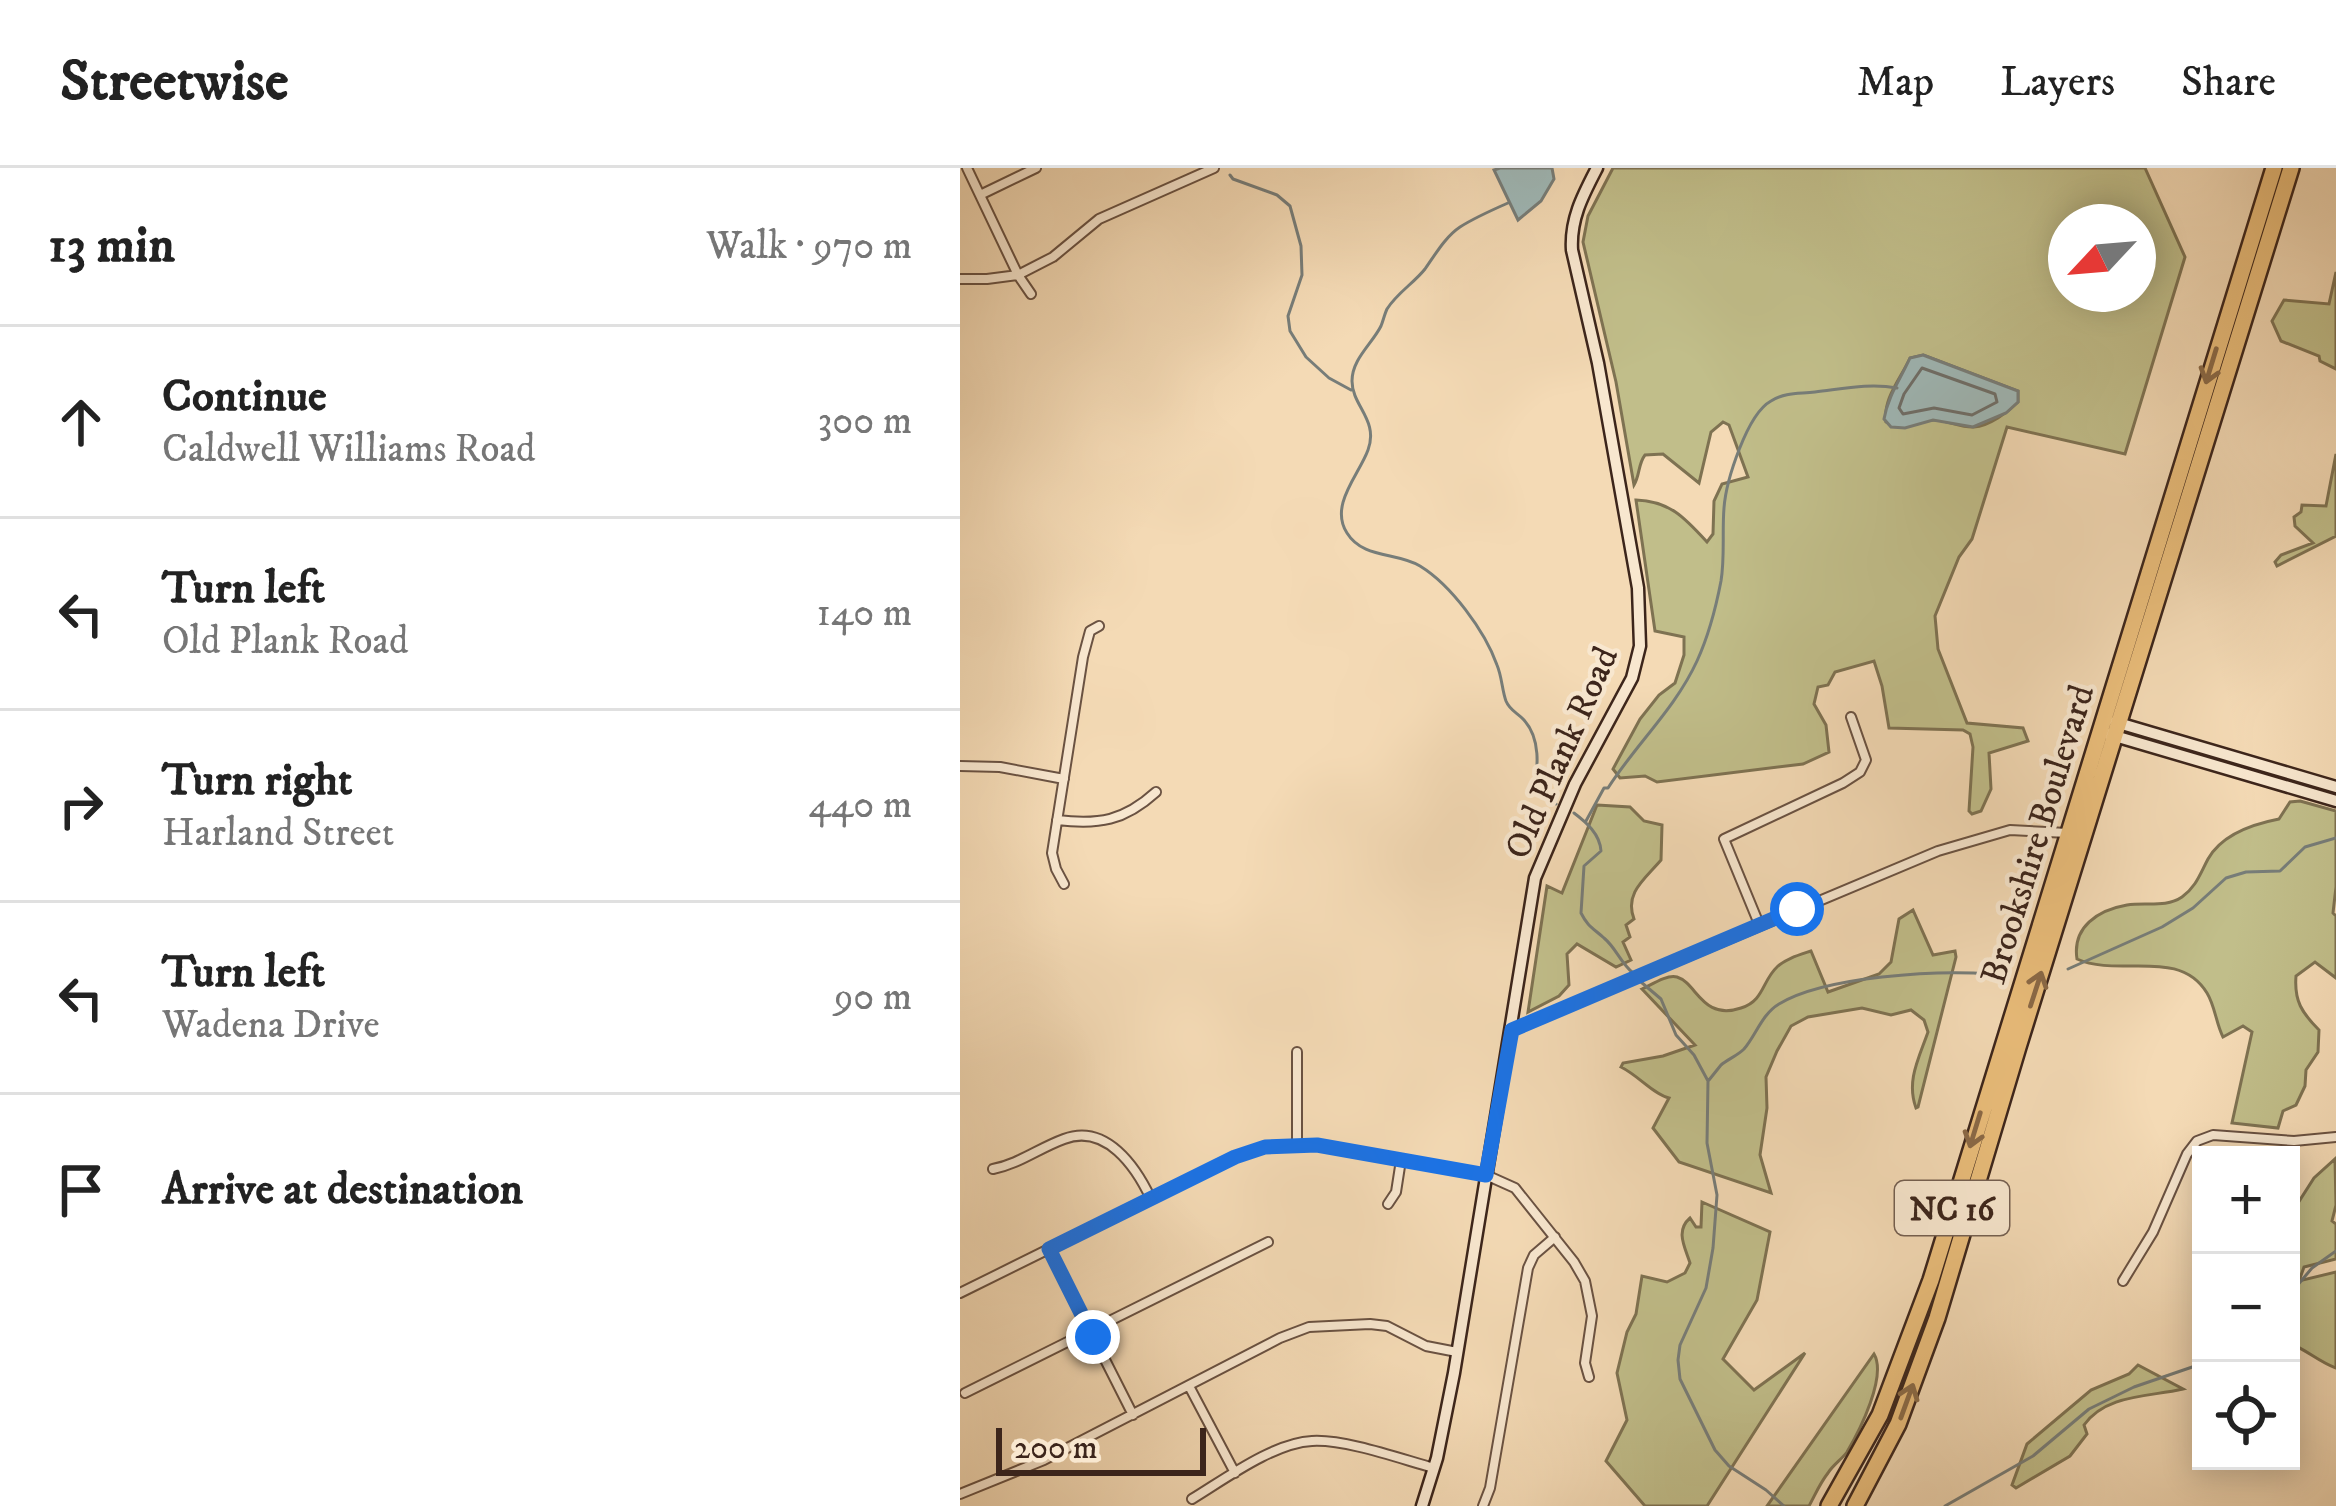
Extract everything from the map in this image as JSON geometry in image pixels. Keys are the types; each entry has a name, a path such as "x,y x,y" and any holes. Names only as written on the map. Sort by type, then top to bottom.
{"highway":[{"path":"2166,543 2191,430 2274,168"},
{"name":"Brookshire Boulevard","path":"1828,1506 1880,1414 1904,1357 2290,168"},
{"name":"Brookshire Boulevard","path":"1856,1506 1898,1424 1937,1318 2049,948 2090,785 2089,766 2148,627 2166,543"}],"street":[{"path":"967,168 1031,293"},
{"path":"980,195 1036,168"},
{"path":"960,279 1018,275 1053,257 1099,219 1214,168"},
{"name":"Old Plank Road","path":"1422,1506 1457,1352 1535,878 1575,784 1632,678 1640,646 1638,588 1598,363 1572,250 1578,207 1597,168"},
{"path":"1064,884 1052,853 1083,657 1090,631 1099,626"},
{"path":"1760,925 1724,839 1860,772 1866,760 1851,717"},
{"path":"2109,727 2336,787"},
{"path":"2109,727 2336,801"},
{"path":"960,766 1000,767 1064,779"},
{"path":"1058,820 1090,824 1116,818 1156,792"},
{"path":"1512,1030 1972,839 2010,830 2077,832"},
{"path":"1297,1052 1297,1144"},
{"path":"2123,1281 2153,1232 2197,1141 2213,1135 2294,1141 2336,1137"},
{"path":"992,1169 1064,1138 1088,1136 1126,1156 1151,1199"},
{"path":"960,1293 1246,1152 1297,1144 1486,1175 1515,1188 1574,1262 1590,1296 1585,1363 1589,1377"},
{"path":"1388,1204 1396,1192 1401,1160"},
{"path":"1483,1506 1528,1268 1534,1255 1555,1238"},
{"path":"965,1393 1268,1242"},
{"path":"1049,1249 1133,1414"},
{"path":"960,1494 1044,1460 1309,1327 1387,1326 1426,1346 1457,1352"},
{"path":"1189,1386 1235,1473"},
{"path":"1192,1499 1286,1447 1316,1441 1434,1468"}],"shaded area":[{"path":"1613,168 2145,168 2185,257 2125,454 2007,427 1972,539 1959,557 1935,616 1938,649 1967,723 2023,728 2028,741 1989,753 1991,789 1981,811 1969,811 1970,734 1889,728 1874,661 1835,672 1828,685 1818,687 1814,704 1826,725 1829,752 1803,764 1657,782 1645,776 1620,778 1613,769 1640,719 1675,683 1684,655 1684,637 1655,631 1636,500 1668,507 1707,542 1713,534 1714,501 1722,484 1748,477 1729,425 1723,422 1711,432 1699,483 1663,454 1645,455 1634,485 1583,242 1588,216","holes":["1923,355 2018,391 2018,402 2004,414 1974,427 1934,420 1904,426 1886,422 1890,397 1910,358"]},
{"path":"2336,272 2336,369 2319,356 2281,341 2272,321 2284,300 2329,304"},
{"path":"2336,454 2336,536 2277,566 2281,555 2313,543 2295,526 2294,517 2302,505 2326,506"},
{"path":"2290,802 2336,811 2336,978 2315,962 2296,976 2300,1006 2319,1030 2318,1052 2306,1070 2296,1105 2283,1111 2278,1128 2232,1123 2252,1032 2243,1026 2223,1037 2207,993 2181,971 2077,959 2079,938 2089,922 2106,911 2182,897 2221,843 2249,827 2279,819"},
{"path":"1597,805 1630,807 1644,821 1662,825 1661,860 1634,894 1634,919 1626,925 1630,937 1623,942 1631,960 1616,967 1577,944 1567,954 1569,985 1559,996 1528,1012 1547,886 1562,893"},
{"path":"1913,910 1933,955 1955,951 1956,957 1918,1107 1913,1079 1928,1032 1924,1020 1911,1010 1891,1015 1862,1008 1808,1017 1791,1026 1766,1077 1760,1155 1771,1193 1679,1162 1653,1128 1669,1098 1621,1067 1695,1045 1642,989 1677,977 1709,1005 1728,1011 1754,1001 1780,964 1811,951 1828,992 1879,974 1891,962 1899,919"},
{"path":"2335,1159 2332,1221 2336,1224 2336,1259 2304,1267 2300,1278 2300,1200 2314,1178"},
{"path":"1702,1202 1770,1232 1757,1300 1723,1359 1754,1390 1805,1353 1707,1506 1645,1506 1606,1461 1627,1420 1617,1373 1636,1314 1642,1276 1667,1282 1685,1273 1690,1263 1683,1228 1690,1218 1701,1227"},
{"path":"2336,1272 2336,1368 2300,1349 2300,1281"},
{"path":"1874,1354 1877,1376 1865,1417 1809,1506 1767,1506"},
{"path":"2138,1365 2183,1389 2104,1407 2084,1425 2087,1434 2070,1456 2016,1488 2012,1485 2027,1444 2091,1390 2129,1374"}],"water":[{"path":"1552,168 1554,179 1541,201 1518,220 1494,170"},
{"path":"1923,355 2018,391 2018,402 2006,413 1973,427 1933,420 1891,427 1884,419 1891,395 1910,358"}],"waterway":[{"path":"1230,175 1277,195 1290,206 1301,246 1302,275 1288,316 1290,331 1306,357 1351,390"},
{"path":"1508,203 1450,236 1391,303 1359,359 1353,390 1368,422 1370,439 1341,512 1354,541 1420,566 1466,610 1492,652 1508,704 1533,736 1534,790 1556,804"},
{"path":"1586,821 1604,788 1678,695 1701,652 1721,581 1729,482 1754,419 1771,401 1787,395 1866,386 1897,388"},
{"path":"1574,813 1588,824 1601,851 1584,866 1581,913 1633,973"},
{"path":"2068,969 2162,927 2193,908 2226,878 2280,871 2305,847 2336,838"},
{"path":"1709,1080 1744,1049 1773,1008 1799,995 1882,977 1991,974"},
{"path":"1641,982 1661,999 1676,1035 1708,1081 1707,1143 1717,1195 1713,1248 1706,1288 1680,1345 1680,1379 1715,1450 1729,1466 1784,1506"},
{"path":"2300,1282 2336,1251"},
{"path":"1945,1506 2033,1456 2089,1409 2192,1367"}],"route":[{"path":"1093,1337 1049,1249 1235,1157 1265,1147 1317,1145 1486,1175 1512,1030 1797,909"}]}
